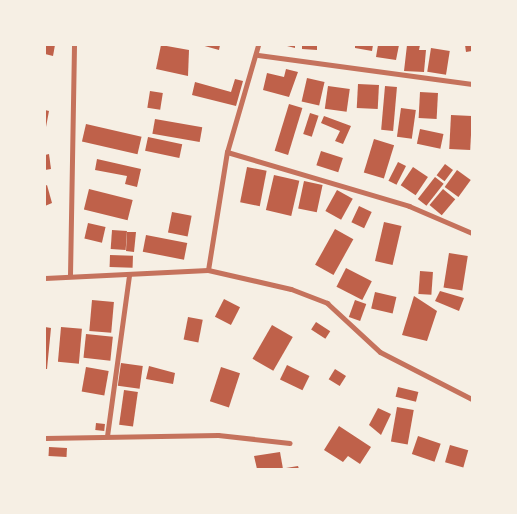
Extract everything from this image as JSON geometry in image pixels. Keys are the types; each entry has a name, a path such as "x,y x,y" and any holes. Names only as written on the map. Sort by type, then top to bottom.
{"street":[{"path":"70,275 74,45"},
{"path":"208,270 226,152 258,55 258,45"},
{"path":"258,55 472,84"},
{"path":"226,152 409,206 472,233"},
{"path":"45,278 70,275 129,276 208,270 327,303 380,352 472,399"},
{"path":"107,436 129,276"},
{"path":"45,438 218,435 290,443"}],"building":[{"path":"45,45 55,45 53,56 45,54"},
{"path":"161,45 189,50 188,76 156,69"},
{"path":"201,45 220,45 219,50"},
{"path":"283,45 295,45 295,48"},
{"path":"302,45 317,45 317,50 302,49"},
{"path":"355,45 373,45 372,51 355,48"},
{"path":"378,45 399,45 396,60 376,57"},
{"path":"407,45 420,45 419,50 426,50 424,72 404,71"},
{"path":"465,45 472,45 472,51 466,52"},
{"path":"431,48 450,51 446,75 427,72"},
{"path":"286,69 298,72 289,97 263,90 267,73 284,77"},
{"path":"307,78 325,82 319,105 302,101"},
{"path":"235,79 243,81 236,106 192,95 195,82 231,92"},
{"path":"358,84 379,85 378,109 357,108"},
{"path":"328,86 350,89 347,112 325,109"},
{"path":"385,86 397,87 393,131 381,130"},
{"path":"150,91 163,93 160,110 147,108"},
{"path":"420,92 438,93 437,119 419,118"},
{"path":"289,104 302,108 288,155 275,151"},
{"path":"401,108 416,110 412,139 397,137"},
{"path":"45,110 49,111 46,127 45,127"},
{"path":"310,113 319,116 312,137 303,134"},
{"path":"451,115 472,116 470,150 449,149"},
{"path":"324,116 351,126 343,144 335,141 340,131 321,123"},
{"path":"155,119 202,127 200,142 152,134"},
{"path":"86,124 142,137 137,154 82,142"},
{"path":"420,129 443,134 440,149 417,144"},
{"path":"148,137 182,144 179,158 145,151"},
{"path":"374,139 394,145 384,179 364,172"},
{"path":"321,151 343,158 338,172 316,165"},
{"path":"49,154 51,169 45,170 45,155"},
{"path":"97,159 141,169 137,187 125,184 127,176 95,170"},
{"path":"398,162 406,166 396,185 388,181"},
{"path":"445,164 453,170 445,181 437,175"},
{"path":"247,167 267,171 260,206 240,202"},
{"path":"413,167 428,177 416,195 401,185"},
{"path":"457,170 471,180 458,197 445,187"},
{"path":"274,175 299,181 291,216 266,210"},
{"path":"435,177 444,184 426,206 418,199"},
{"path":"304,181 323,185 317,212 298,208"},
{"path":"47,185 52,203 45,206 45,186"},
{"path":"89,189 133,200 128,220 84,209"},
{"path":"443,189 455,199 442,215 430,205"},
{"path":"337,190 353,199 341,220 325,211"},
{"path":"359,206 372,212 364,228 351,222"},
{"path":"172,212 192,216 188,236 168,233"},
{"path":"384,222 402,226 393,265 375,261"},
{"path":"88,223 106,227 102,243 84,239"},
{"path":"335,229 353,239 333,275 315,265"},
{"path":"112,230 127,231 126,250 111,249"},
{"path":"127,232 136,232 134,252 126,251"},
{"path":"146,235 187,243 184,260 143,252"},
{"path":"449,253 468,256 462,291 444,288"},
{"path":"110,255 133,256 133,268 110,267"},
{"path":"346,268 372,281 362,300 336,287"},
{"path":"420,271 433,272 431,295 418,294"},
{"path":"440,291 464,298 459,311 435,301"},
{"path":"375,292 396,297 393,314 371,309"},
{"path":"414,296 437,311 427,341 402,335"},
{"path":"224,299 240,307 231,325 215,317"},
{"path":"92,300 114,302 111,333 89,331"},
{"path":"355,300 366,304 360,321 349,317"},
{"path":"188,317 203,320 198,342 184,340"},
{"path":"316,322 330,331 325,339 311,330"},
{"path":"272,325 293,337 273,371 252,359"},
{"path":"45,327 51,328 47,369 45,369"},
{"path":"61,327 82,329 79,364 58,362"},
{"path":"86,334 113,337 110,361 83,358"},
{"path":"121,363 143,366 140,389 118,386"},
{"path":"287,365 309,376 302,390 280,379"},
{"path":"149,366 175,373 173,384 146,379"},
{"path":"86,367 109,371 104,396 82,392"},
{"path":"221,367 240,373 229,407 210,401"},
{"path":"335,369 346,376 340,386 329,379"},
{"path":"398,387 418,392 416,402 396,397"},
{"path":"124,390 138,392 133,427 119,425"},
{"path":"397,407 414,410 408,444 391,441"},
{"path":"378,408 391,414 381,435 369,425"},
{"path":"96,423 105,424 104,431 95,430"},
{"path":"339,426 371,447 360,464 348,456 343,462 324,450"},
{"path":"418,436 441,444 435,462 412,454"},
{"path":"450,445 468,450 463,468 445,462"},
{"path":"49,447 67,448 67,457 49,456"},
{"path":"280,452 283,469 257,469 254,456"},
{"path":"298,466 299,469 286,469 286,468"}]}
